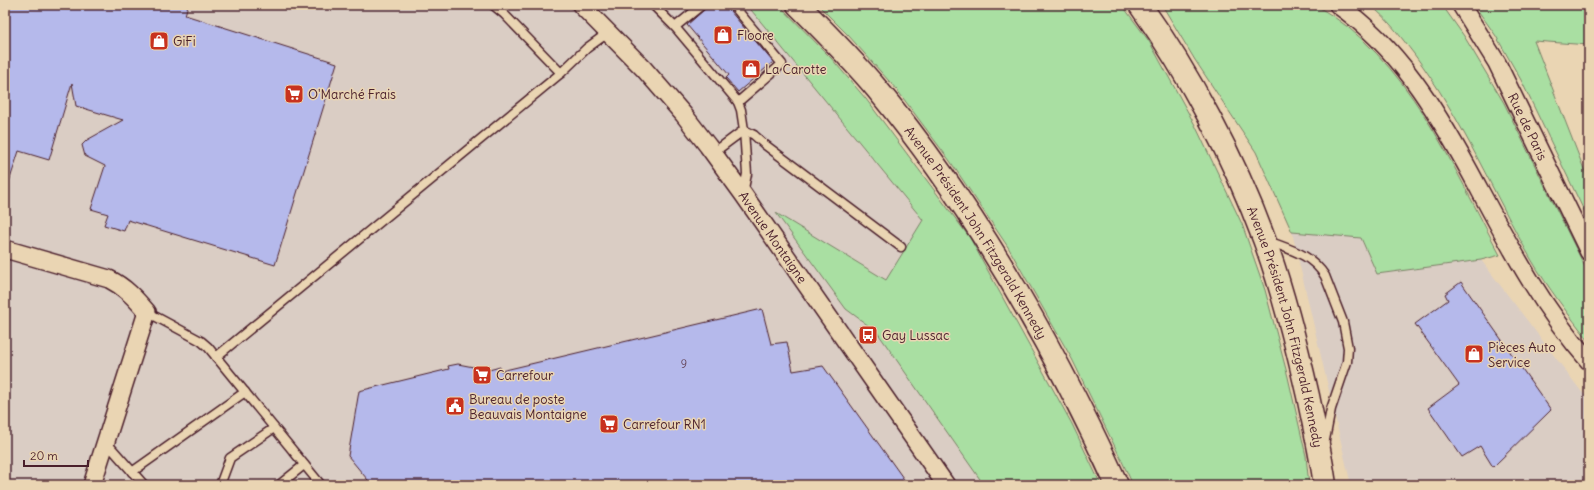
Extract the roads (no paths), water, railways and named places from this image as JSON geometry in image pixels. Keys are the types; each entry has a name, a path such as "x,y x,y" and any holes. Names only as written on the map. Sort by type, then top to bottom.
{"main road":[{"name":"Avenue Président John Fitzgerald Kennedy","path":"798,5 876,88 914,137 972,219 1013,285 1050,352 1117,485"},
{"name":"Avenue Président John Fitzgerald Kennedy","path":"1140,5 1182,70 1214,128 1243,189 1264,239 1283,297 1302,371 1324,484"}],"street":[{"name":"Avenue Montaigne","path":"581,5 609,32 666,94 713,153 946,485"},
{"path":"1338,5 1360,21 1384,45 1418,85 1443,123 1514,254 1534,286 1567,333 1589,360"},
{"name":"Rue de Paris","path":"1461,5 1497,63 1589,252"},
{"path":"5,249 109,279 127,289 147,312 92,485"}],"lane":[{"path":"493,5 504,14 561,73"},
{"path":"675,28 702,5"},
{"path":"733,5 782,64 738,102"},
{"path":"658,7 738,102 741,110 744,130 747,174 743,194"},
{"path":"216,357 561,73 587,48 609,32"},
{"path":"713,153 744,130"},
{"path":"744,130 754,135 901,247"},
{"path":"1264,239 1302,254 1311,259 1320,268 1328,283 1346,335 1348,348 1347,362 1331,409 1326,434 1324,484"},
{"path":"147,312 201,341 208,347 321,485"},
{"path":"132,472 244,392"},
{"path":"220,485 230,458 274,428"},
{"path":"105,441 144,485"},
{"path":"279,485 304,465"}],"place":[{"name":"Floore","path":"723,35"},
{"name":"GiFi","path":"159,41"},
{"name":"La Carotte","path":"751,69"},
{"name":"O'Marché Frais","path":"294,94"},
{"name":"Gay Lussac","path":"868,335"},
{"name":"Pièces Auto Service","path":"1474,354"},
{"name":"Carrefour","path":"482,375"},
{"name":"Bureau de poste Beauvais Montaigne","path":"455,406"},
{"name":"Carrefour RN1","path":"609,424"}]}
